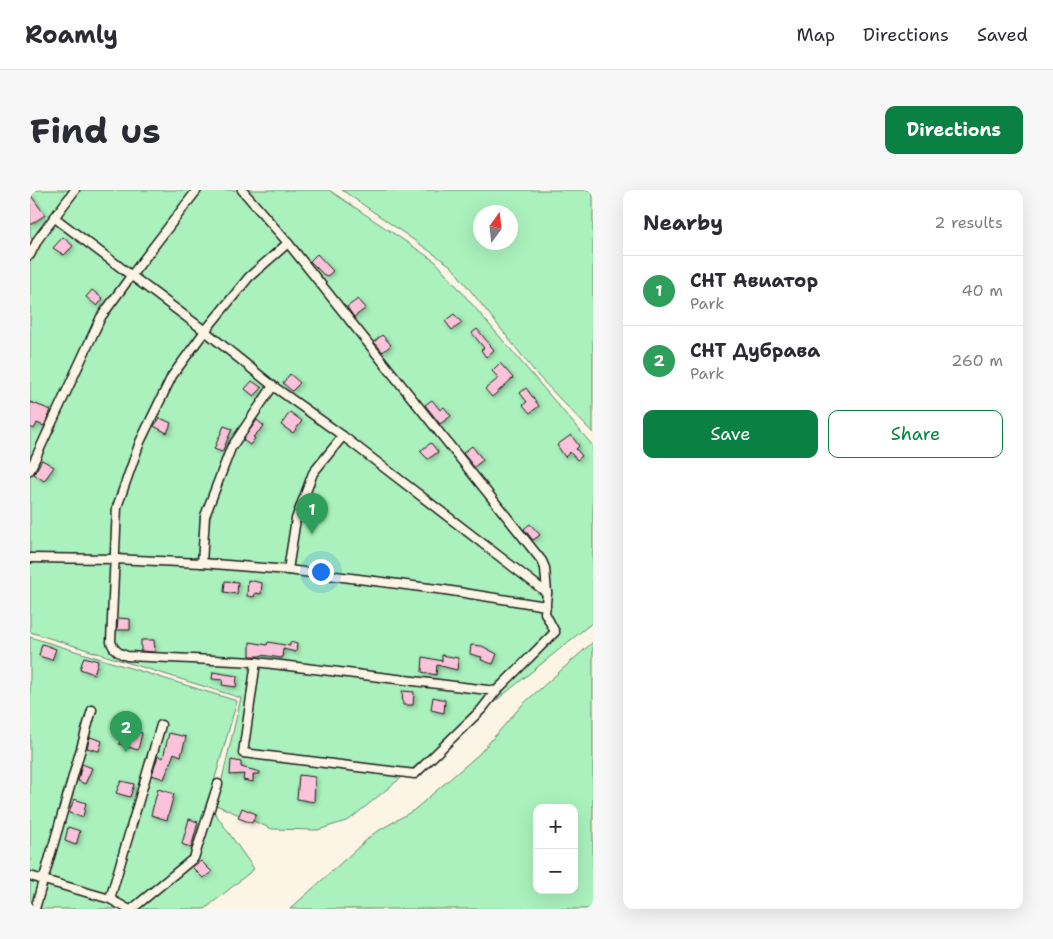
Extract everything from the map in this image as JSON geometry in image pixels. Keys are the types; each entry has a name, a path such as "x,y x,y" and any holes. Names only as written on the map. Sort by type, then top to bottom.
{"street":[{"path":"30,256 48,224 75,190"},
{"path":"30,470 101,317 197,190"},
{"path":"242,190 288,243 542,561 547,593 545,613 555,632 496,691 482,709 415,774 243,753 256,662"},
{"path":"54,218 205,330 273,386 343,436 547,593"},
{"path":"288,243 249,277 205,330 172,376 140,442 116,507 111,642 113,648 127,656 256,662 496,691"},
{"path":"202,564 205,516 230,448 273,386"},
{"path":"288,570 296,519 313,473 343,436"},
{"path":"30,558 114,559 288,570 445,590 546,606"},
{"path":"35,909 92,710"},
{"path":"110,899 161,726"},
{"path":"132,909 194,858 218,784"},
{"path":"30,876 110,899 128,909"}],"green space":[{"path":"30,190 329,190 436,262 593,446 593,622 349,820 318,830 272,829 216,805 241,698 30,632 30,249 33,241 30,236"},
{"path":"342,190 593,190 593,433 539,377 451,266"},
{"path":"30,637 237,701 208,803 254,869 205,909 30,909"},
{"path":"593,642 593,909 290,909 373,834 414,810 479,754 523,704"}],"building":[{"path":"30,194 45,215 30,225"},
{"path":"63,237 73,246 64,255 53,248"},
{"path":"317,254 333,271 326,277 310,261"},
{"path":"92,290 103,299 97,306 86,297"},
{"path":"358,299 366,308 354,317 347,307"},
{"path":"454,314 462,323 452,330 445,321"},
{"path":"477,329 494,350 486,357 481,350 484,348 472,333"},
{"path":"382,335 391,345 383,352 374,342"},
{"path":"500,363 513,378 492,397 485,389 499,378 492,371"},
{"path":"290,374 300,383 292,391 283,383"},
{"path":"252,381 262,388 254,396 245,389"},
{"path":"526,388 539,406 530,413 523,405 527,402 520,393"},
{"path":"432,400 440,410 444,407 451,416 440,424 425,405"},
{"path":"30,402 51,410 44,426 37,423 34,429 30,427"},
{"path":"290,412 302,421 293,433 281,425"},
{"path":"160,418 171,423 167,433 154,426"},
{"path":"257,420 264,426 253,437 255,438 250,445 243,440"},
{"path":"224,426 232,429 222,452 214,449"},
{"path":"571,435 579,446 576,449 582,456 577,460 570,452 565,457 557,445"},
{"path":"431,443 438,452 428,459 420,451"},
{"path":"472,446 483,460 474,467 463,453"},
{"path":"42,460 54,467 44,481 34,474"},
{"path":"530,524 540,535 533,540 524,529"},
{"path":"248,580 262,583 261,594 255,593 254,597 247,596"},
{"path":"225,581 238,582 237,594 224,592"},
{"path":"118,618 130,619 130,630 117,630"},
{"path":"141,640 154,640 155,652 141,651"},
{"path":"250,642 267,645 268,642 290,646 290,642 297,644 296,652 283,649 282,658 261,655 250,656"},
{"path":"42,644 56,649 52,660 39,656"},
{"path":"471,645 482,646 497,654 493,664 481,660 482,657 470,654"},
{"path":"442,655 458,658 457,670 437,665 436,675 422,672 423,657 442,661"},
{"path":"84,657 98,661 94,674 80,669"},
{"path":"213,672 237,676 236,687 222,685 223,680 212,679"},
{"path":"402,691 414,692 413,705 403,705"},
{"path":"433,697 445,700 444,713 431,710"},
{"path":"125,728 142,733 138,750 119,744"},
{"path":"169,733 186,737 181,756 174,753 164,779 152,775 158,756 163,758"},
{"path":"90,737 102,741 99,751 87,748"},
{"path":"231,760 241,762 241,767 260,772 260,774 253,774 253,782 243,780 244,774 230,775"},
{"path":"82,764 92,768 85,784 78,781"},
{"path":"299,775 315,777 314,802 297,799"},
{"path":"121,781 134,784 130,797 116,793"},
{"path":"158,789 174,794 167,820 151,815"},
{"path":"74,799 86,803 83,817 69,813"},
{"path":"242,808 256,814 252,823 238,818"},
{"path":"189,819 198,822 191,848 182,844"},
{"path":"68,827 80,831 76,845 65,841"},
{"path":"201,861 212,872 203,878 192,867"}],"place":[{"name":"СНТ Авиатор","path":"312,534"},
{"name":"СНТ Дубрава","path":"126,752"}]}
